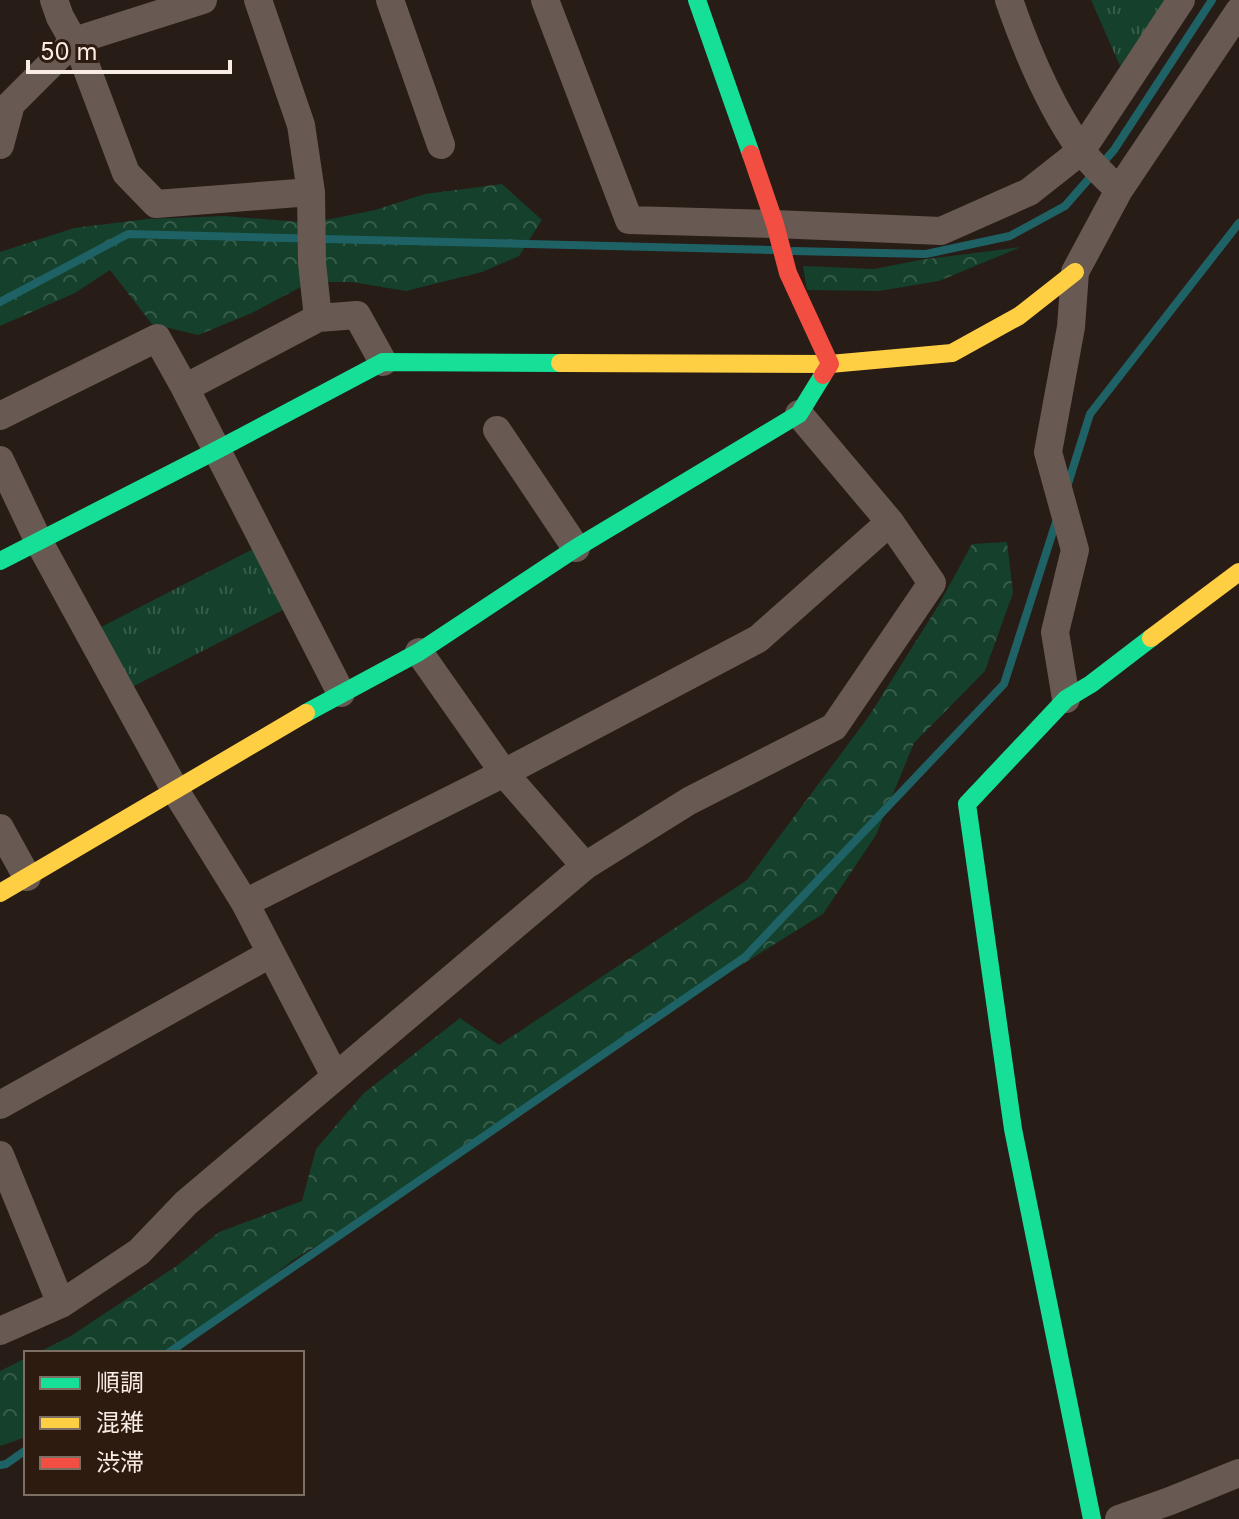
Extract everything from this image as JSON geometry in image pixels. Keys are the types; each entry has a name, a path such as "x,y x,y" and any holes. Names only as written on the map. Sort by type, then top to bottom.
{"street":[{"path":"54,0 82,56 126,173 156,204 311,192"},
{"path":"0,145 11,104 74,41 203,0"},
{"path":"258,0 301,125 311,192 312,263 318,318"},
{"path":"390,0 441,145"},
{"path":"545,0 629,220 776,232 941,231 1029,192 1081,151 1181,0"},
{"path":"697,0 788,273 830,364"},
{"path":"1009,0 1047,93 1081,151 1119,190"},
{"path":"0,561 383,362 830,364 952,353 1019,316 1075,272 1119,190 1239,11"},
{"path":"1066,699 1055,632 1075,550 1048,452 1071,327 1075,272"},
{"path":"185,388 318,318 357,315 383,362"},
{"path":"0,416 157,338 341,693"},
{"path":"0,893 341,693 419,652 576,548 799,414 830,364"},
{"path":"0,1331 61,1304 139,1252 186,1203 585,866 689,801 834,727 932,583 890,522 799,414"},
{"path":"497,430 576,548"},
{"path":"0,460 39,542 175,790 245,903 335,1076"},
{"path":"245,903 504,773 758,639 890,522"},
{"path":"1092,1519 1013,1129 967,804 1066,699 1091,684 1239,572"},
{"path":"419,652 504,773 585,866"},
{"path":"0,828 27,877"},
{"path":"0,1105 270,954"},
{"path":"0,1155 61,1304"},
{"path":"1119,1519 1239,1473"}],"green space":[{"path":"1091,0 1166,0 1120,66"},
{"path":"502,184 542,220 519,256 482,272 406,291 352,282 310,282 252,313 198,335 152,324 110,270 75,293 0,326 0,252 74,228 147,219 225,216 311,223 375,210 425,194"},
{"path":"1021,247 939,281 879,291 807,290 803,266 874,269"},
{"path":"1007,542 1013,593 985,671 914,743 876,835 823,914 602,1052 391,1200 293,1260 179,1351 41,1351 69,1337 178,1265 219,1232 302,1201 316,1149 364,1093 460,1018 499,1045 747,880 869,716 938,606 972,544"},
{"path":"253,549 285,609 132,687 101,627"},
{"path":"24,1359 24,1438 0,1446 0,1371"}],"waterway":[{"path":"793,251 926,254 1010,236 1065,206 1114,150 1212,0"},
{"path":"1067,487 1090,414 1239,223"},
{"path":"0,302 128,234 771,250"},
{"path":"171,1351 745,957 1004,684 1057,519"},
{"path":"0,1465 24,1451"}],"traffic: fast":[{"path":"697,0 751,154"},
{"path":"0,561 383,362 560,363"},
{"path":"306,713 419,652 576,548 799,414 823,375"},
{"path":"1092,1519 1013,1129 967,804 1066,699 1151,638"}],"traffic: slow":[{"path":"560,363 830,364 952,353 1019,316 1075,272"},
{"path":"1151,638 1239,572"},
{"path":"0,893 306,713"}],"traffic: jam":[{"path":"751,154 788,273 830,364 823,375"}]}
